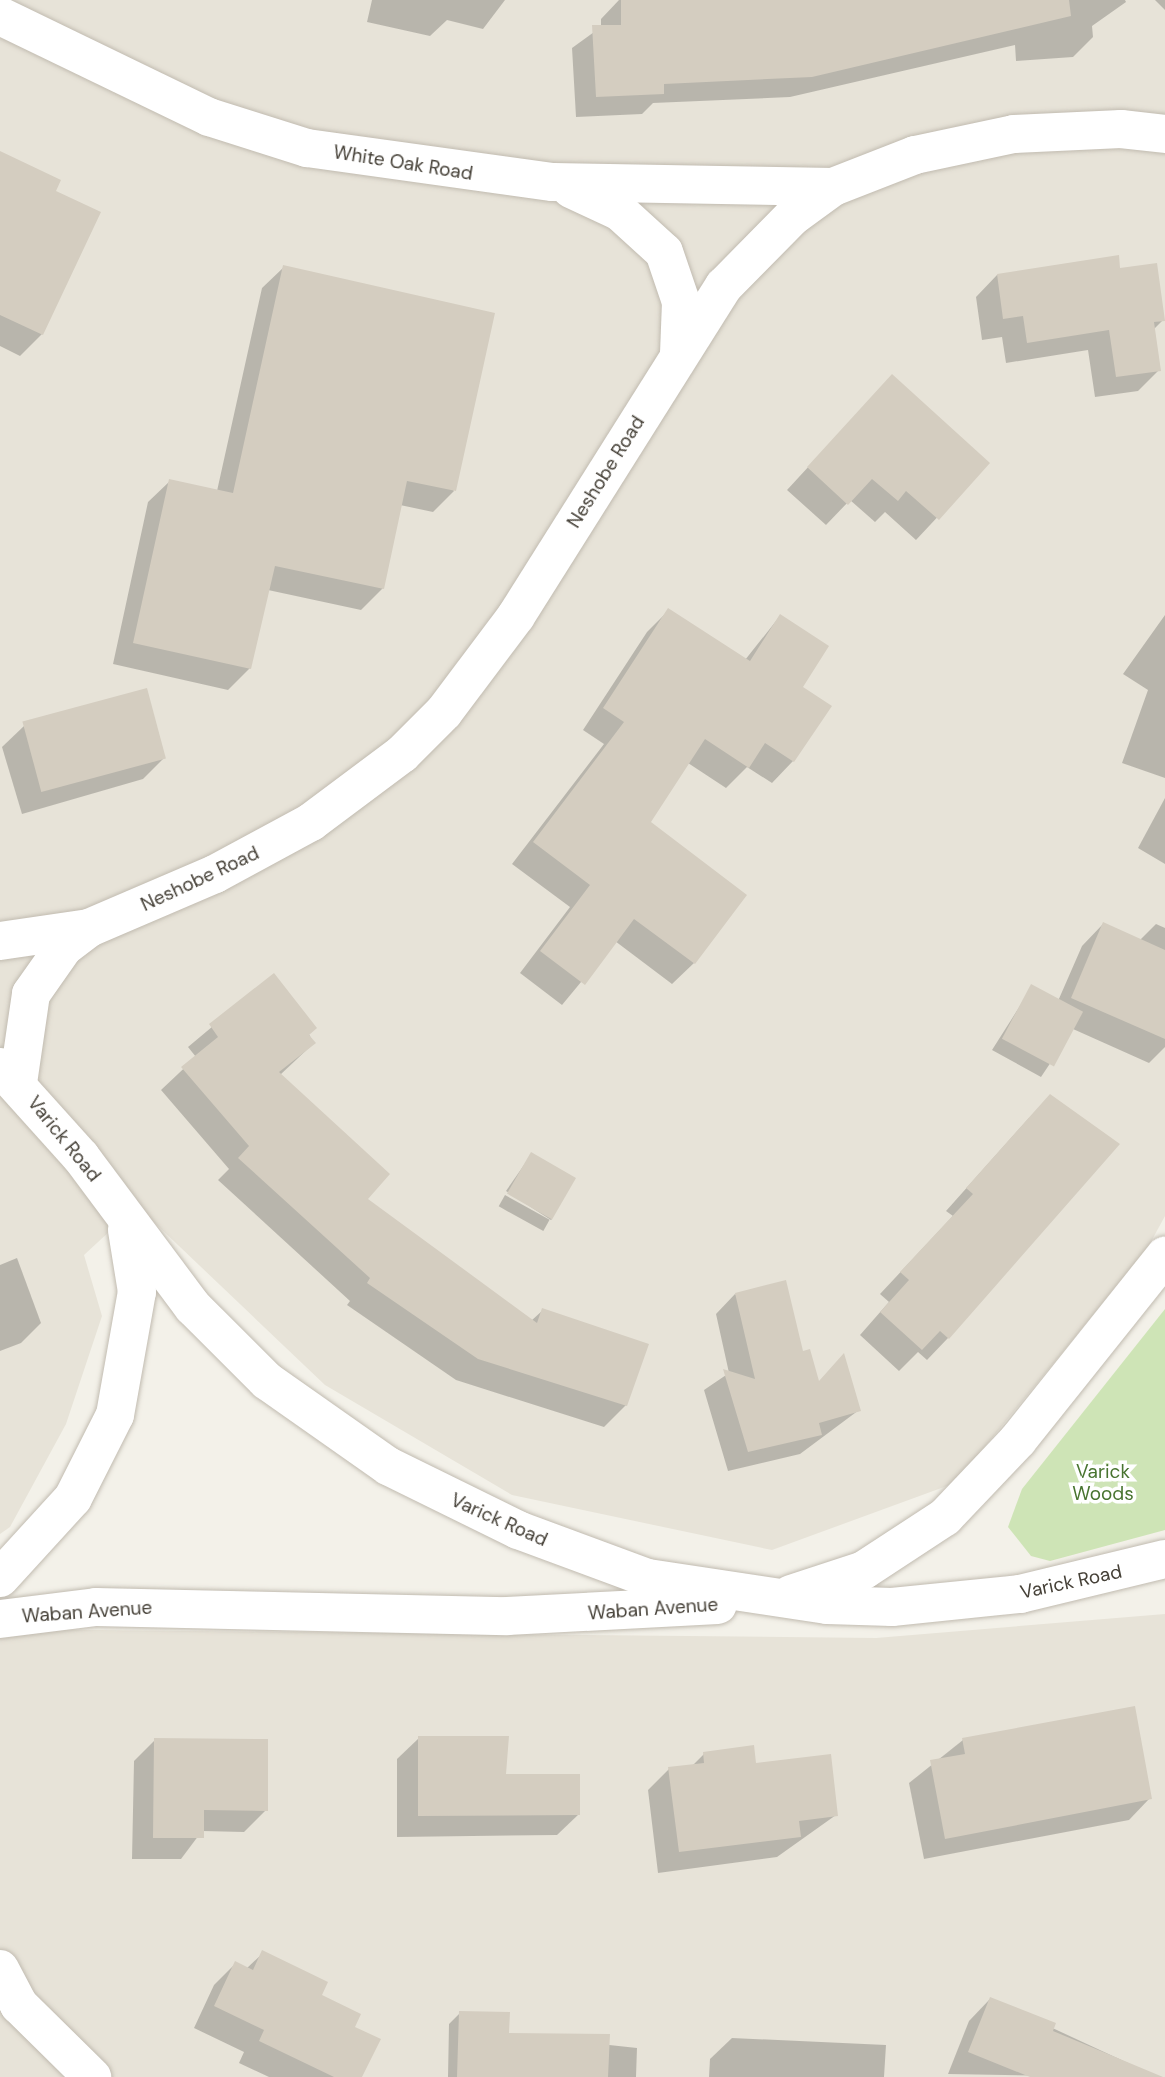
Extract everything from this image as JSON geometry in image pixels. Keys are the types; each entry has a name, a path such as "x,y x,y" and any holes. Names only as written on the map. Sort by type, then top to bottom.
{"street":[{"name":"White Oak Road","path":"0,16 256,135 422,168 553,182 833,187"},
{"name":"Neshobe Road","path":"9,1075 31,994 64,947 89,928 215,874 312,822 402,754 444,712 516,616 724,286 792,217 833,187 915,155 1014,134 1121,129 1165,134"},
{"path":"553,182 620,212 664,252 681,302 678,356"},
{"name":"Neshobe Road","path":"0,941 89,928"},
{"name":"Varick Road","path":"9,1075 228,1345 305,1412 376,1459 591,1559 648,1578 765,1600 892,1607 958,1602 1081,1583 1165,1559"},
{"path":"0,1578 73,1499 115,1415 137,1292 125,1218"},
{"name":"Waban Avenue","path":"0,1619 96,1607 507,1615 765,1600 864,1570 945,1517 1018,1440 1165,1256"},
{"path":"0,1969 19,2006 92,2077"}],"shaded area":[{"path":"0,0 1165,0 1165,1216 1147,1249 955,1483 772,1550 512,1495 325,1385 137,1206 84,1255 102,1316 66,1424 10,1527 0,1534"},
{"path":"1165,1614 1165,2077 0,2077 0,1629 876,1638"}],"green space":[{"name":"Varick Woods","path":"1165,1309 1165,1530 1050,1561 1031,1556 1008,1527 1022,1489"}],"building":[{"path":"621,0 1069,0 1071,16 812,77 664,84 664,94 596,97 592,25 621,25"},
{"path":"0,151 61,180 56,191 101,212 43,335 0,315"},
{"path":"1119,255 1120,268 1157,263 1165,321 1154,322 1161,371 1116,377 1109,330 1027,343 1023,316 1003,319 997,274"},
{"path":"283,265 495,313 456,491 407,481 384,589 275,566 251,669 133,643 169,479 233,493"},
{"path":"892,374 990,463 939,520 906,491 898,501 872,479 848,505 807,467"},
{"path":"668,608 750,661 780,614 829,646 803,687 832,706 794,762 765,743 749,768 705,739 651,822 747,895 695,964 634,919 585,985 540,951 590,885 533,842 624,722 603,708"},
{"path":"147,688 166,759 41,792 22,721"},
{"path":"1103,922 1165,950 1165,1039 1071,998"},
{"path":"274,973 317,1028 309,1035 316,1043 279,1072 390,1174 368,1199 537,1323 542,1308 649,1344 627,1406 478,1359 367,1283 370,1278 238,1158 249,1146 181,1067 218,1037 209,1024"},
{"path":"1031,984 1083,1012 1054,1066 1002,1039"},
{"path":"1050,1094 1120,1144 949,1339 940,1331 922,1350 880,1312 909,1280 900,1272 973,1194 966,1188"},
{"path":"531,1152 576,1178 552,1220 507,1194"},
{"path":"786,1280 803,1351 810,1349 819,1381 844,1353 861,1411 819,1423 822,1435 748,1452 723,1369 755,1379 735,1293"},
{"path":"1135,1706 1152,1799 945,1839 930,1760 965,1754 962,1738"},
{"path":"418,1736 509,1736 506,1774 580,1774 580,1815 418,1816"},
{"path":"154,1738 268,1739 268,1811 204,1810 204,1838 153,1838"},
{"path":"754,1745 756,1763 831,1754 838,1816 799,1821 801,1837 679,1852 668,1767 704,1763 703,1752"},
{"path":"262,1950 328,1982 322,1995 361,2014 355,2027 381,2039 362,2077 334,2077 259,2041 264,2030 214,2006 235,1961 253,1970"},
{"path":"990,1997 1056,2023 1053,2031 1163,2077 1030,2077 968,2052"},
{"path":"459,2011 510,2012 509,2033 610,2034 608,2077 457,2077"}]}
